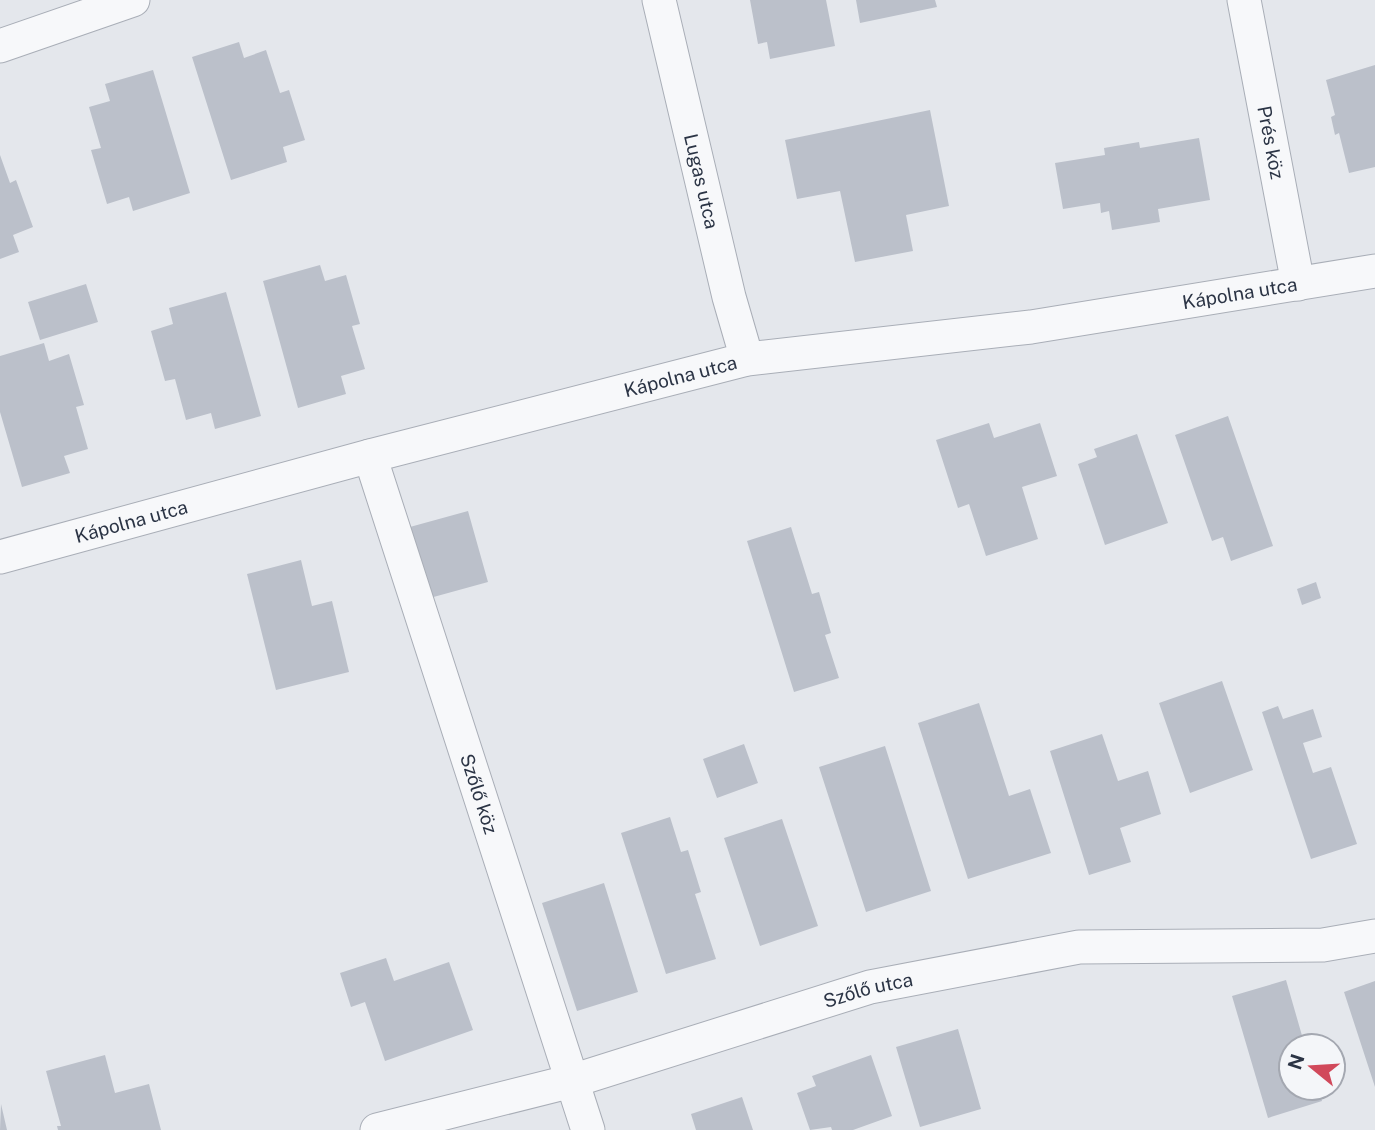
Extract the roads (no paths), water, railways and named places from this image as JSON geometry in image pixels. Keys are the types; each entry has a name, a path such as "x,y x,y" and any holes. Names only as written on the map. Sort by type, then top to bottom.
{"street":[{"path":"0,46 133,0"},
{"name":"Lugas utca","path":"659,0 729,297 747,359"},
{"name":"Prés köz","path":"1244,0 1298,284"},
{"name":"Kápolna utca","path":"0,557 370,456 747,359 1031,327 1375,271"},
{"name":"Szőlő köz","path":"370,456 588,1130"},
{"name":"Szőlő utca","path":"377,1130 572,1081 870,986 1079,947 1323,945 1375,936"}]}
